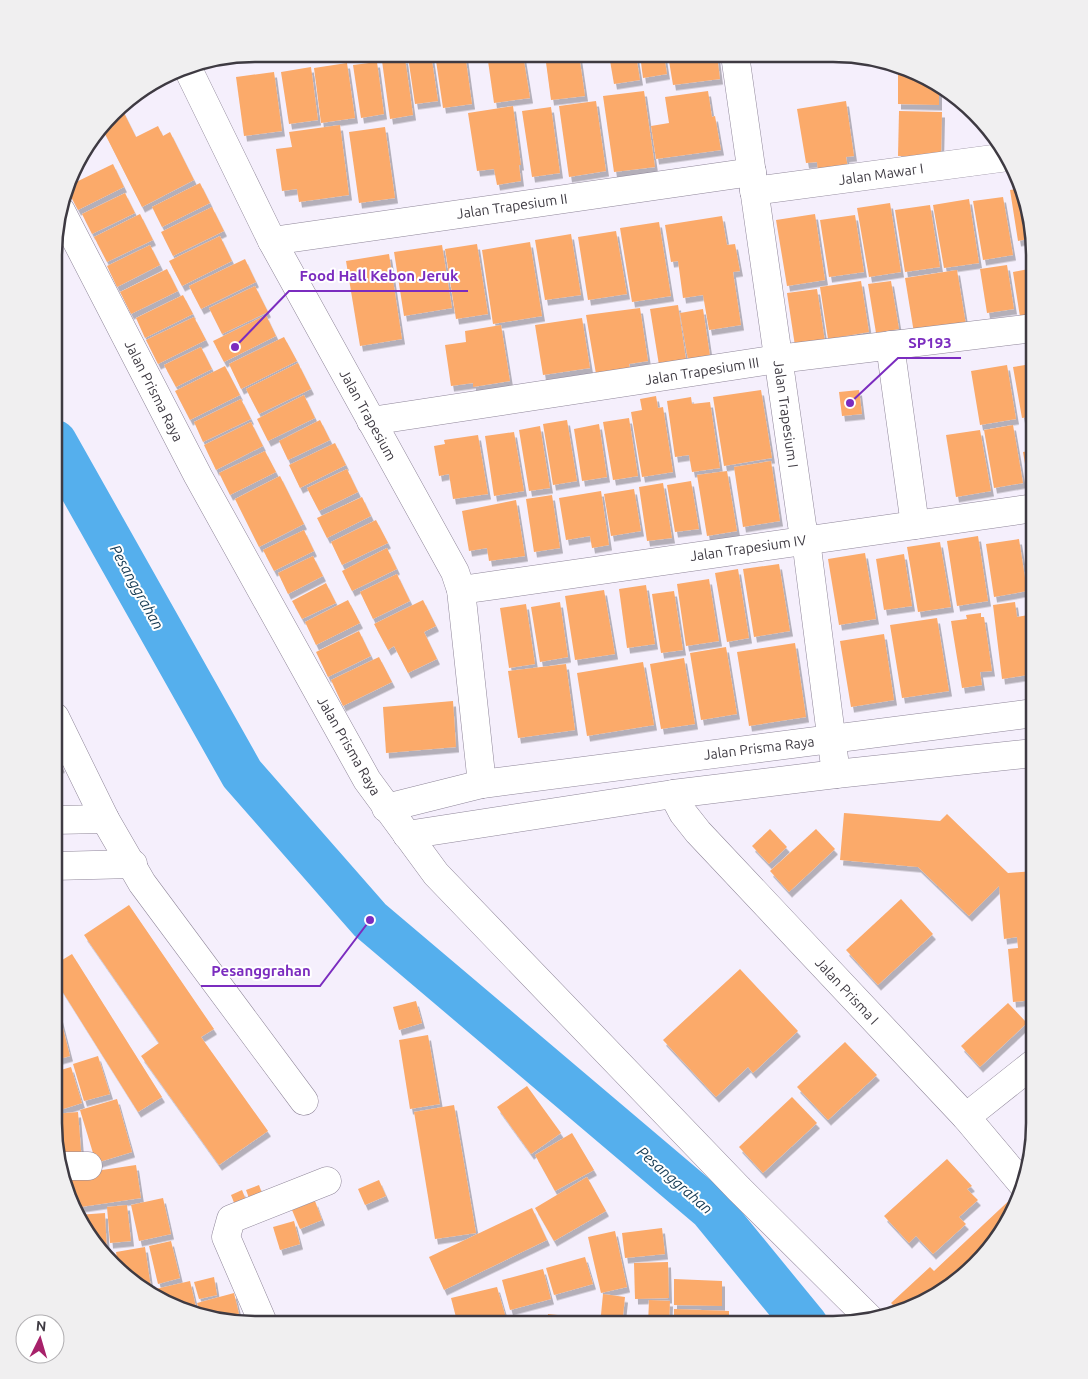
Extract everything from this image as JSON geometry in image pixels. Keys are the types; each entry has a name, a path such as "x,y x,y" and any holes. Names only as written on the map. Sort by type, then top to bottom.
{"street":[{"name":"Jalan Trapesium I","path":"736,62 802,525 806,540 830,739 836,774"},
{"name":"Jalan Trapesium","path":"190,74 272,241 455,572 461,590 482,784"},
{"name":"Jalan Mawar I","path":"753,181 999,158"},
{"name":"Jalan Trapesium II","path":"272,241 753,181"},
{"name":"Jalan Prisma Raya","path":"66,220 198,476 362,772 386,808 482,784 1026,714"},
{"name":"Jalan Trapesium III","path":"371,421 778,359 1026,329"},
{"path":"890,345 915,525"},
{"name":"Jalan Trapesium IV","path":"461,590 1026,509"},
{"path":"62,733 105,819 133,864 142,883 304,1101"},
{"path":"407,835 673,794 836,774 1026,754"},
{"name":"Jalan Prisma I","path":"673,794 683,813 698,832 966,1116 1018,1178"},
{"path":"386,808 436,874 739,1189 865,1314"},
{"path":"62,820 105,819"},
{"path":"62,866 133,864"},
{"path":"966,1116 1026,1069"},
{"path":"67,1166 88,1166"},
{"path":"260,1316 226,1237 231,1219 327,1181"}],"building":[{"path":"377,62 384,114 361,118 353,65"},
{"path":"382,62 406,62 413,115 390,119"},
{"path":"409,62 432,62 438,101 415,104"},
{"path":"436,62 466,62 472,104 443,108"},
{"path":"488,62 524,62 530,98 494,103"},
{"path":"546,62 580,62 585,96 551,100"},
{"path":"610,62 637,62 640,80 614,84"},
{"path":"641,62 665,62 667,74 643,78"},
{"path":"669,62 718,62 720,79 673,85"},
{"path":"347,63 355,118 321,123 314,68"},
{"path":"311,67 318,120 289,124 281,72"},
{"path":"274,72 282,131 244,136 236,77"},
{"path":"898,74 918,82 939,94 939,105 898,104"},
{"path":"644,91 655,167 614,172 603,96"},
{"path":"708,91 712,117 715,116 721,150 656,159 651,126 669,123 665,97"},
{"path":"596,101 606,171 569,177 559,106"},
{"path":"846,101 854,156 846,157 848,168 818,172 817,162 806,163 797,109"},
{"path":"513,106 521,165 519,165 521,181 497,185 494,169 477,171 468,113"},
{"path":"551,107 560,173 532,177 522,111"},
{"path":"899,111 942,112 941,157 898,156"},
{"path":"124,114 136,137 158,126 163,136 170,132 194,180 142,207 105,134"},
{"path":"340,125 349,195 299,202 297,189 282,191 276,149 292,147 289,132"},
{"path":"385,127 395,198 359,203 349,132"},
{"path":"113,164 124,187 78,210 71,198 77,182"},
{"path":"200,183 210,203 162,227 152,207"},
{"path":"1014,189 1019,205 1025,240 1018,241 1010,190"},
{"path":"125,193 135,213 92,234 82,214"},
{"path":"1003,197 1013,255 983,260 973,201"},
{"path":"969,199 979,263 944,268 933,205"},
{"path":"890,203 901,272 869,277 857,208"},
{"path":"930,205 940,267 905,272 895,210"},
{"path":"212,207 224,231 173,256 161,232"},
{"path":"140,214 153,240 107,262 94,237"},
{"path":"815,214 825,280 787,286 776,220"},
{"path":"855,215 864,272 829,277 820,220"},
{"path":"722,216 727,245 735,244 740,271 733,272 741,325 709,330 703,295 683,298 678,261 671,262 665,225"},
{"path":"659,222 671,296 632,302 620,228"},
{"path":"616,231 627,294 588,300 578,237"},
{"path":"571,234 581,295 545,300 535,240"},
{"path":"220,236 232,261 182,286 169,261"},
{"path":"530,242 542,316 493,324 482,250"},
{"path":"477,244 488,314 456,319 445,249"},
{"path":"150,245 160,265 117,287 107,266"},
{"path":"442,245 452,308 404,316 394,252"},
{"path":"389,254 402,339 360,346 346,261"},
{"path":"245,259 256,282 201,309 189,286"},
{"path":"1007,265 1014,309 987,313 980,269"},
{"path":"167,269 178,291 131,314 120,292"},
{"path":"957,270 966,325 914,333 905,278"},
{"path":"1026,270 1026,316 1020,317 1013,272"},
{"path":"861,281 869,332 828,339 820,287"},
{"path":"891,281 899,329 876,333 868,284"},
{"path":"255,286 268,312 222,334 209,308"},
{"path":"817,289 825,342 795,346 787,293"},
{"path":"183,295 193,314 145,338 136,318"},
{"path":"678,305 686,360 659,365 650,309"},
{"path":"640,308 648,361 629,364 630,368 596,374 586,315"},
{"path":"703,309 710,356 688,360 680,313"},
{"path":"266,315 276,336 224,362 213,341"},
{"path":"194,317 206,340 158,364 146,340"},
{"path":"582,318 590,368 543,375 535,325"},
{"path":"501,325 510,381 473,387 473,383 451,386 445,345 466,342 465,331"},
{"path":"284,337 297,361 241,389 229,364"},
{"path":"201,347 212,369 176,387 164,365"},
{"path":"298,363 311,389 259,414 246,389"},
{"path":"1007,365 1016,419 980,425 971,371"},
{"path":"1026,365 1026,417 1022,418 1013,367"},
{"path":"225,366 240,395 190,420 175,391"},
{"path":"761,390 772,458 724,466 713,397"},
{"path":"859,390 862,414 842,416 839,392"},
{"path":"304,395 315,418 268,441 257,419"},
{"path":"656,396 658,408 663,407 673,472 642,477 631,412 642,410 640,399"},
{"path":"691,397 692,404 710,402 720,468 692,472 689,455 675,457 667,401"},
{"path":"241,399 251,419 203,442 194,422"},
{"path":"629,418 638,476 613,480 603,422"},
{"path":"320,420 330,440 288,460 279,441"},
{"path":"567,420 577,481 553,485 543,424"},
{"path":"251,422 263,446 216,470 204,445"},
{"path":"599,424 607,477 582,481 574,429"},
{"path":"1013,425 1023,483 994,488 984,430"},
{"path":"540,426 550,488 529,491 519,430"},
{"path":"980,430 991,491 956,497 946,435"},
{"path":"514,432 524,491 494,496 485,436"},
{"path":"478,435 488,494 453,499 449,474 439,476 434,446 445,444 444,440"},
{"path":"335,443 346,465 300,488 289,465"},
{"path":"265,451 276,472 230,495 219,473"},
{"path":"1026,451 1026,470 1023,452"},
{"path":"771,461 780,521 743,527 734,467"},
{"path":"347,469 358,492 319,511 307,488"},
{"path":"727,471 737,531 707,536 697,475"},
{"path":"280,476 304,524 259,547 235,499"},
{"path":"691,481 699,529 675,532 667,485"},
{"path":"663,483 672,538 647,541 639,487"},
{"path":"634,489 641,531 611,536 604,494"},
{"path":"601,491 609,545 592,548 590,536 566,540 559,498"},
{"path":"552,495 560,548 534,552 526,499"},
{"path":"362,497 371,516 327,538 317,518"},
{"path":"516,500 525,556 489,561 487,548 469,551 462,511"},
{"path":"376,520 388,543 342,565 331,542"},
{"path":"304,530 314,551 274,571 263,550"},
{"path":"978,536 988,601 957,606 947,541"},
{"path":"1019,539 1026,591 994,597 986,544"},
{"path":"940,542 951,607 918,612 907,547"},
{"path":"387,548 397,569 352,591 342,571"},
{"path":"865,553 876,619 839,625 828,559"},
{"path":"904,554 912,606 884,610 876,559"},
{"path":"313,556 323,576 288,594 278,573"},
{"path":"779,564 790,631 754,637 743,569"},
{"path":"738,569 749,638 727,642 715,573"},
{"path":"397,574 410,601 373,619 360,592"},
{"path":"709,579 719,641 686,646 677,584"},
{"path":"326,583 336,603 302,619 292,601"},
{"path":"646,585 655,644 627,648 619,589"},
{"path":"604,590 615,654 575,660 565,596"},
{"path":"674,591 683,650 661,653 652,594"},
{"path":"348,600 360,623 316,645 305,622"},
{"path":"423,600 436,626 424,632 437,659 408,673 394,646 388,650 374,624"},
{"path":"560,602 568,657 540,662 531,607"},
{"path":"1015,602 1017,617 1026,615 1026,675 1002,679 993,605"},
{"path":"526,604 535,664 509,668 500,608"},
{"path":"981,613 981,617 984,617 992,671 980,672 982,685 962,688 951,621 967,619 966,615"},
{"path":"937,618 949,691 902,698 890,625"},
{"path":"359,631 371,656 328,677 316,652"},
{"path":"884,634 894,700 851,707 840,641"},
{"path":"795,643 806,717 749,726 737,652"},
{"path":"726,647 737,714 701,720 690,653"},
{"path":"379,657 392,682 343,706 331,680"},
{"path":"684,658 695,724 661,729 650,664"},
{"path":"643,662 654,725 587,736 577,673"},
{"path":"566,664 575,730 518,738 508,671"},
{"path":"453,701 456,747 386,753 383,707"},
{"path":"844,813 940,821 947,814 1008,873 1026,872 1026,1001 1013,1002 1008,949 1018,948 1017,937 1004,939 999,886 969,916 918,867 840,860"},
{"path":"770,829 787,847 769,864 752,846"},
{"path":"816,829 835,849 789,892 770,871"},
{"path":"901,899 933,934 878,985 846,950"},
{"path":"129,905 214,1029 201,1037 268,1131 219,1165 141,1056 159,1043 84,935"},
{"path":"72,954 162,1097 138,1112 62,991 62,960"},
{"path":"740,969 798,1031 753,1073 748,1067 716,1097 663,1040"},
{"path":"416,1001 422,1023 399,1030 393,1007"},
{"path":"1008,1003 1026,1022 980,1067 961,1046"},
{"path":"62,1025 70,1056 62,1058"},
{"path":"428,1035 440,1104 410,1109 399,1040"},
{"path":"845,1042 877,1075 828,1120 797,1087"},
{"path":"98,1056 110,1094 84,1101 73,1064"},
{"path":"71,1067 82,1103 62,1109 62,1070"},
{"path":"527,1086 561,1133 531,1154 497,1107"},
{"path":"792,1097 817,1123 763,1173 739,1147"},
{"path":"117,1099 132,1152 96,1163 80,1110"},
{"path":"454,1105 476,1233 435,1239 414,1112"},
{"path":"78,1112 82,1163 67,1164 62,1113"},
{"path":"572,1133 594,1170 555,1191 535,1155"},
{"path":"947,1159 972,1186 967,1189 978,1200 959,1217 966,1224 933,1254 916,1236 909,1243 884,1216"},
{"path":"136,1165 141,1198 81,1207 69,1175"},
{"path":"587,1177 606,1211 554,1241 535,1208"},
{"path":"379,1180 386,1196 365,1205 358,1189"},
{"path":"259,1185 266,1204 253,1209 246,1190"},
{"path":"242,1190 250,1210 239,1215 231,1195"},
{"path":"163,1198 171,1234 139,1241 131,1205"},
{"path":"1010,1199 986,1241 960,1269 918,1297 894,1306 891,1303 930,1267 934,1271"},
{"path":"315,1201 322,1220 300,1229 292,1210"},
{"path":"127,1205 131,1241 110,1243 107,1207"},
{"path":"532,1208 547,1240 444,1290 429,1257"},
{"path":"105,1213 107,1247 95,1231 85,1214"},
{"path":"294,1221 300,1244 280,1250 273,1227"},
{"path":"662,1228 665,1254 625,1258 622,1233"},
{"path":"615,1231 627,1287 601,1293 588,1237"},
{"path":"171,1241 180,1278 158,1284 149,1246"},
{"path":"145,1247 151,1286 128,1269 117,1258 116,1252"},
{"path":"585,1257 593,1284 554,1295 546,1268"},
{"path":"668,1262 669,1298 635,1299 634,1263"},
{"path":"543,1269 551,1299 510,1310 502,1280"},
{"path":"214,1277 217,1295 199,1299 194,1282"},
{"path":"674,1279 722,1281 722,1306 674,1305"},
{"path":"190,1281 196,1307 181,1302 156,1289"},
{"path":"497,1287 505,1316 456,1316 451,1298"},
{"path":"234,1293 239,1314 230,1315 205,1310 198,1308 197,1303"},
{"path":"603,1294 625,1297 623,1316 601,1316"},
{"path":"649,1300 670,1301 669,1316 648,1316"},
{"path":"674,1309 729,1311 729,1316 674,1316"},
{"path":"548,1314 567,1316 548,1316"}],"waterway":[{"name":"Pesanggrahan","path":"62,454 242,774 370,920 711,1209 799,1316"}],"place":[{"name":"Food Hall Kebon Jeruk","path":"235,347"},
{"name":"SP193","path":"850,403"},
{"name":"Pesanggrahan","path":"370,920"}]}
